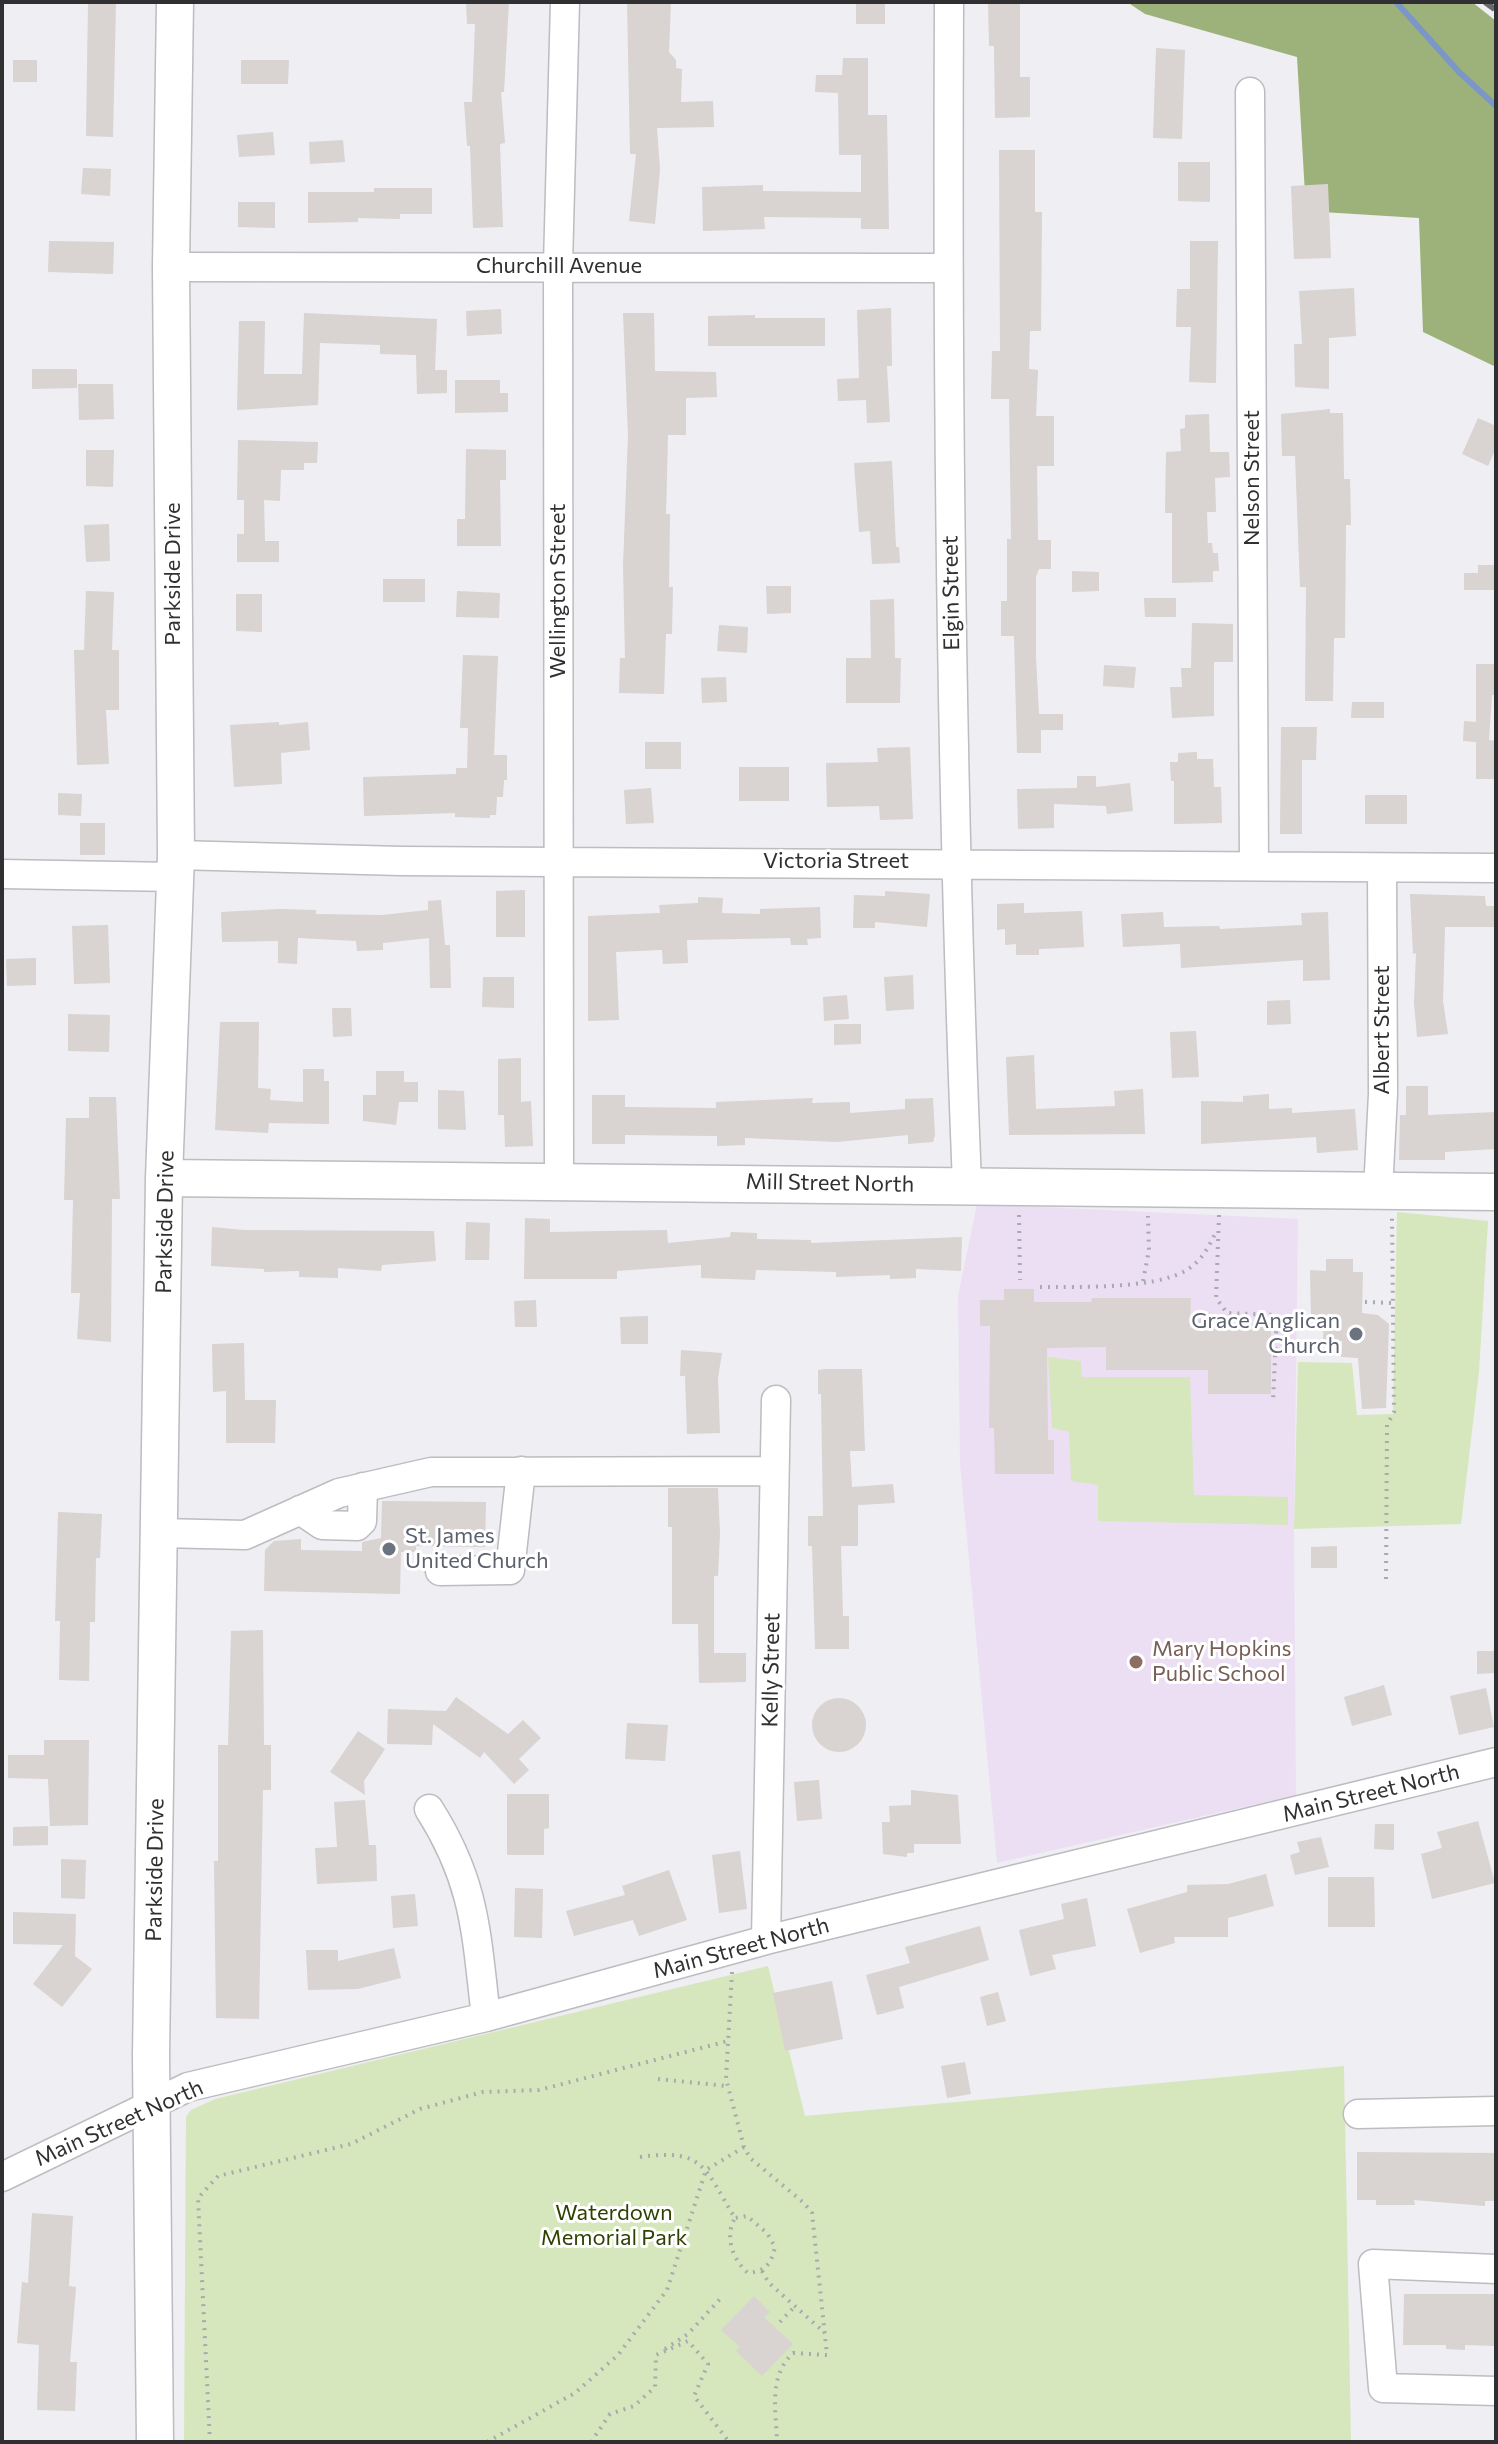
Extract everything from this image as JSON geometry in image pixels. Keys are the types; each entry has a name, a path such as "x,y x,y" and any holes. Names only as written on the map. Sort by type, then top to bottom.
{"main road":[{"name":"Parkside Drive","path":"155,2442 152,2105 164,1178 176,866 171,267 175,2"},
{"name":"Mill Street North","path":"164,1178 967,1184 1496,1192"}],"street":[{"name":"Wellington Street","path":"559,1181 558,265 565,2"},
{"name":"Elgin Street","path":"949,2 947,268 955,862 967,1184"},
{"name":"Nelson Street","path":"1250,92 1254,864"},
{"name":"Churchill Avenue","path":"171,267 558,265 947,268"},
{"name":"Victoria Street","path":"2,874 176,866 558,859 1496,868"},
{"name":"Albert Street","path":"1382,869 1385,1192"},
{"name":"Kelly Street","path":"766,1940 776,1400"},
{"path":"440,1571 510,1570 521,1471"},
{"path":"160,1533 245,1535 339,1493 431,1472 774,1471"},
{"name":"Main Street North","path":"2,2177 188,2087 486,2017 766,1940 1496,1762"},
{"path":"429,1809 453,1846 472,1898 486,2017"},
{"path":"1358,2114 1496,2111"},
{"path":"1496,2269 1373,2264 1383,2388 1496,2391"}],"path":[{"path":"1018,1185 1020,1280"},
{"path":"1143,1281 1149,1250 1147,1187"},
{"path":"1222,1188 1217,1230 1216,1298 1227,1313 1277,1315 1273,1401"},
{"path":"1385,1192 1392,1303 1394,1412 1387,1425 1386,1579"},
{"path":"1040,1287 1101,1287 1184,1272 1203,1256 1217,1230"},
{"path":"1365,1302 1392,1303"},
{"path":"733,1949 728,2086 744,2147 750,2158 812,2213 827,2355 793,2353 780,2365 775,2385 777,2442"},
{"path":"210,2442 198,2198 218,2176 351,2144 433,2105 483,2092 539,2090 728,2041"},
{"path":"658,2079 728,2086"},
{"path":"487,2442 575,2393 618,2355 667,2290 706,2170 744,2147"},
{"path":"640,2157 674,2152 691,2157 706,2170 735,2218"},
{"path":"747,2216 767,2233 775,2247 772,2261 762,2271 748,2273 734,2261 729,2230 735,2218 747,2216"},
{"path":"762,2271 769,2283 825,2333"},
{"path":"656,2355 688,2334 720,2299"},
{"path":"780,2322 795,2306"},
{"path":"656,2355 688,2341 708,2364 694,2396 729,2442"},
{"path":"591,2442 610,2414 634,2406 655,2387 656,2355"}],"shaded area":[{"name":"Mary Hopkins Public School","path":"977,1204 1298,1219 1294,1529 1296,1795 997,1863 960,1463 958,1296"}],"green space":[{"path":"1127,2 1472,2 1496,21 1496,367 1423,332 1419,218 1306,211 1297,57 1145,14"},
{"path":"1397,1212 1488,1221 1479,1372 1461,1524 1294,1529 1298,1362 1352,1363 1357,1415 1393,1414"},
{"path":"1048,1357 1081,1361 1082,1377 1190,1377 1194,1495 1288,1497 1288,1525 1098,1521 1098,1485 1071,1481 1069,1432 1052,1428"},
{"name":"Waterdown Memorial Park","path":"768,1966 805,2116 1344,2066 1351,2442 184,2442 186,2117 191,2110 215,2099"}],"building":[{"path":"88,2 116,2 113,137 86,136"},
{"path":"466,2 509,2 504,92 501,92 505,143 500,144 503,227 473,228 470,146 467,146 464,102 472,102 475,24 467,24"},
{"path":"627,2 671,2 669,52 676,60 676,68 682,69 681,102 713,101 714,127 657,128 660,170 655,224 629,221 636,154 630,154"},
{"path":"856,2 885,2 885,24 856,24"},
{"path":"988,2 1020,2 1020,77 1030,77 1030,117 995,118 994,46 989,46"},
{"path":"1156,48 1185,50 1182,139 1153,138"},
{"path":"843,58 868,58 868,115 887,115 889,229 861,229 861,218 764,217 765,229 703,231 702,187 763,185 763,191 861,192 861,155 839,155 838,93 815,92 816,75 842,75"},
{"path":"13,60 37,60 37,82 13,82"},
{"path":"241,60 289,60 288,84 241,84"},
{"path":"273,132 275,155 239,157 237,135"},
{"path":"343,140 345,162 310,164 309,142"},
{"path":"999,150 1035,150 1035,212 1042,212 1041,331 1030,331 1029,369 1038,370 1036,416 1054,416 1054,466 1037,466 1038,540 1051,540 1051,569 1039,569 1036,577 1036,657 1039,714 1063,714 1063,730 1041,730 1041,753 1017,753 1014,636 1001,636 1001,601 1007,601 1007,539 1011,539 1009,399 991,399 992,351 1000,351"},
{"path":"1178,162 1210,162 1210,202 1178,201"},
{"path":"83,168 111,169 110,196 81,194"},
{"path":"1328,184 1331,258 1294,259 1291,186"},
{"path":"374,188 432,188 432,214 400,214 400,219 358,218 358,222 308,223 308,192 374,192"},
{"path":"238,202 275,202 275,228 238,227"},
{"path":"49,241 114,242 113,274 48,272"},
{"path":"1190,241 1218,241 1216,383 1189,382 1191,327 1176,327 1177,289 1190,289"},
{"path":"1354,288 1356,336 1329,338 1329,389 1295,387 1294,344 1302,344 1299,291"},
{"path":"891,308 892,366 887,366 890,422 867,423 866,400 838,401 837,379 859,378 857,310"},
{"path":"501,309 502,334 467,336 466,311"},
{"path":"304,313 437,319 435,370 447,370 447,393 417,394 416,355 380,354 380,345 320,343 318,405 237,410 239,321 265,321 264,374 302,374"},
{"path":"623,313 654,313 655,371 716,372 717,397 686,398 686,435 668,435 666,514 670,514 669,587 673,587 672,634 666,634 664,694 619,693 620,658 625,658 623,566 628,435"},
{"path":"755,315 755,318 825,318 825,346 708,346 708,316"},
{"path":"32,369 77,369 77,388 32,389"},
{"path":"455,380 500,380 500,393 508,393 508,412 455,413"},
{"path":"78,384 113,384 114,419 79,420"},
{"path":"1330,409 1330,413 1343,413 1344,479 1350,479 1351,525 1346,525 1345,638 1334,638 1333,701 1305,701 1306,587 1300,587 1295,456 1282,456 1281,414"},
{"path":"1209,414 1210,452 1229,452 1230,477 1215,478 1216,512 1207,512 1208,543 1212,543 1213,553 1218,553 1219,571 1213,571 1213,582 1172,583 1172,513 1165,513 1166,452 1181,451 1180,429 1185,428 1185,415"},
{"path":"1478,418 1496,426 1496,448 1488,466 1462,454"},
{"path":"238,440 318,442 317,463 304,463 304,470 281,470 280,501 264,500 265,541 279,541 279,562 237,562 237,534 244,534 244,500 237,500"},
{"path":"466,449 506,450 506,480 500,480 501,546 457,546 457,519 465,519"},
{"path":"86,450 114,450 113,487 86,486"},
{"path":"892,461 896,547 899,547 900,563 872,564 870,531 859,532 854,463"},
{"path":"109,524 110,561 86,562 84,525"},
{"path":"1478,565 1496,565 1496,590 1464,590 1464,573 1478,573"},
{"path":"1072,571 1099,572 1099,591 1072,592"},
{"path":"383,579 425,579 425,602 383,602"},
{"path":"766,586 791,586 791,613 767,614"},
{"path":"86,591 114,592 112,650 119,650 119,710 106,710 109,764 77,765 74,650 84,650"},
{"path":"457,591 500,593 499,618 456,617"},
{"path":"236,594 262,594 262,632 236,631"},
{"path":"1144,598 1176,598 1176,617 1145,617"},
{"path":"894,599 895,658 901,658 900,703 846,703 846,658 871,658 870,600"},
{"path":"1192,623 1233,624 1233,662 1214,662 1214,716 1172,718 1170,687 1182,687 1181,668 1191,668"},
{"path":"719,625 748,627 747,653 717,651"},
{"path":"463,655 498,656 494,755 507,755 507,780 504,780 503,797 497,797 496,815 490,815 490,818 455,817 455,813 364,816 363,777 456,774 456,768 467,768 468,728 460,728"},
{"path":"1476,664 1496,664 1496,695 1492,695 1489,740 1496,741 1496,779 1476,779 1476,742 1463,741 1464,721 1476,722"},
{"path":"1104,665 1136,667 1134,688 1103,686"},
{"path":"726,677 727,702 702,703 701,678"},
{"path":"1352,702 1384,702 1384,718 1351,718"},
{"path":"279,722 279,725 308,722 310,750 281,753 282,784 234,787 230,725"},
{"path":"1281,727 1317,727 1316,760 1302,760 1302,834 1280,834"},
{"path":"645,742 681,742 681,769 645,769"},
{"path":"910,747 913,819 880,820 879,806 827,807 826,763 878,762 877,748"},
{"path":"1197,752 1197,759 1213,759 1214,787 1221,787 1222,823 1174,824 1174,781 1171,781 1170,762 1178,762 1178,753"},
{"path":"739,767 789,767 789,801 739,801"},
{"path":"1077,776 1096,776 1096,787 1130,783 1133,811 1107,814 1106,806 1054,804 1054,828 1018,829 1017,789 1077,788"},
{"path":"651,788 654,823 626,824 624,790"},
{"path":"58,793 82,794 81,816 58,815"},
{"path":"1365,795 1407,795 1407,824 1365,824"},
{"path":"80,823 105,823 105,855 80,855"},
{"path":"525,890 525,937 496,937 496,891"},
{"path":"885,891 930,894 927,927 875,922 875,928 853,928 854,895 885,896"},
{"path":"1410,894 1485,896 1486,906 1496,906 1496,927 1445,927 1443,1001 1448,1034 1417,1037 1414,1003 1416,953 1413,954"},
{"path":"698,897 723,898 722,913 760,914 760,909 820,907 821,938 807,939 808,945 791,945 790,938 687,940 688,963 663,964 662,950 616,952 619,1020 588,1021 588,916 660,913 659,905 698,903"},
{"path":"441,900 445,945 450,945 451,988 430,988 429,938 383,943 383,950 357,951 356,941 298,938 297,964 278,963 278,941 222,942 221,912 279,909 316,910 316,914 382,915 428,910 428,901"},
{"path":"1024,903 1024,913 1082,911 1084,947 1039,949 1039,955 1016,955 1016,944 1005,945 1005,929 997,930 997,904"},
{"path":"1163,912 1164,927 1219,926 1220,929 1302,925 1301,913 1328,912 1330,980 1303,981 1303,960 1181,968 1180,944 1123,947 1121,914"},
{"path":"108,925 110,983 74,984 72,926"},
{"path":"36,958 36,985 7,986 6,959"},
{"path":"913,975 914,1009 886,1011 884,977"},
{"path":"483,977 514,977 514,1008 482,1007"},
{"path":"847,995 849,1019 824,1021 823,997"},
{"path":"1290,1000 1291,1024 1267,1025 1267,1001"},
{"path":"332,1008 351,1008 352,1036 333,1037"},
{"path":"68,1014 110,1015 109,1052 68,1051"},
{"path":"220,1022 259,1022 258,1088 271,1089 270,1100 303,1102 303,1069 324,1069 324,1081 329,1081 329,1124 269,1123 268,1133 215,1130"},
{"path":"834,1024 861,1024 861,1044 834,1045"},
{"path":"1196,1031 1199,1077 1172,1078 1170,1032"},
{"path":"1034,1055 1036,1109 1115,1106 1114,1091 1143,1089 1145,1134 1009,1135 1006,1057"},
{"path":"521,1058 521,1102 531,1101 533,1146 505,1147 504,1115 498,1115 498,1059"},
{"path":"376,1071 404,1071 404,1082 418,1082 418,1102 399,1102 396,1125 363,1121 363,1095 376,1095"},
{"path":"1406,1086 1428,1086 1428,1115 1496,1112 1496,1149 1445,1152 1445,1160 1399,1160 1400,1115 1406,1115"},
{"path":"438,1090 464,1091 466,1130 438,1129"},
{"path":"1269,1094 1269,1109 1292,1108 1292,1113 1355,1109 1358,1150 1317,1153 1316,1137 1201,1144 1201,1101 1243,1102 1243,1096"},
{"path":"592,1095 625,1095 625,1107 716,1108 716,1102 813,1098 812,1103 850,1102 850,1113 905,1109 905,1099 933,1098 935,1135 933,1142 908,1144 908,1135 837,1142 745,1138 745,1145 717,1146 717,1136 625,1135 625,1144 592,1144"},
{"path":"89,1097 116,1097 120,1199 112,1199 111,1342 77,1339 80,1293 71,1293 73,1200 64,1200 66,1118 89,1118"},
{"path":"525,1218 550,1219 550,1232 667,1230 668,1243 730,1237 731,1232 757,1233 757,1239 811,1240 811,1243 962,1237 961,1271 916,1269 916,1278 890,1279 890,1275 836,1277 836,1272 756,1270 755,1280 701,1278 701,1265 617,1271 617,1279 524,1279"},
{"path":"466,1222 490,1223 489,1260 465,1260"},
{"path":"212,1227 244,1230 434,1231 436,1261 382,1265 381,1271 338,1268 338,1278 299,1277 299,1271 264,1272 264,1269 211,1266"},
{"name":"Grace Anglican Church","path":"1326,1259 1353,1259 1353,1272 1363,1272 1362,1313 1378,1315 1389,1324 1386,1408 1362,1409 1358,1358 1341,1357 1342,1341 1323,1341 1324,1318 1311,1318 1310,1270 1326,1271"},
{"path":"1004,1289 1034,1289 1034,1302 1091,1302 1092,1298 1191,1298 1190,1329 1208,1312 1219,1324 1271,1323 1271,1394 1208,1394 1208,1370 1106,1370 1106,1347 1047,1348 1048,1440 1054,1440 1054,1474 995,1474 994,1428 989,1428 990,1326 980,1326 980,1300 1004,1300"},
{"path":"536,1300 537,1327 515,1327 514,1301"},
{"path":"648,1316 648,1344 621,1344 620,1317"},
{"path":"244,1343 245,1400 276,1400 275,1443 226,1443 226,1391 213,1392 212,1344"},
{"path":"681,1350 722,1353 718,1378 720,1433 687,1434 685,1376 680,1376"},
{"path":"862,1369 865,1451 850,1451 852,1487 893,1484 895,1503 858,1505 858,1546 841,1546 843,1616 849,1616 849,1649 815,1649 812,1546 808,1546 808,1516 823,1516 818,1370"},
{"path":"668,1488 718,1488 720,1534 718,1576 714,1576 714,1653 746,1653 746,1682 699,1683 698,1624 672,1624 672,1527 668,1527"},
{"name":"St. James United Church","path":"382,1501 486,1502 485,1547 416,1546 416,1552 401,1552 400,1594 264,1591 265,1550 274,1541 301,1539 301,1550 362,1551 362,1542 381,1538"},
{"path":"58,1512 102,1514 100,1558 96,1558 95,1622 90,1622 89,1681 59,1680 60,1621 55,1621"},
{"path":"1337,1546 1337,1568 1311,1568 1311,1547"},
{"path":"263,1630 264,1745 271,1745 271,1790 263,1790 259,2019 216,2018 214,1861 218,1861 218,1745 228,1745 231,1631"},
{"path":"1477,1651 1496,1651 1496,1673 1477,1674"},
{"path":"1384,1685 1392,1715 1352,1726 1344,1697"},
{"path":"1486,1688 1494,1727 1459,1735 1450,1696"},
{"path":"456,1697 508,1734 523,1720 541,1738 519,1759 529,1770 514,1784 484,1752 480,1758 433,1724 432,1745 387,1744 388,1709 446,1711"},
{"path":"839,1698 858,1706 866,1725 858,1744 839,1752 820,1744 812,1725 820,1706"},
{"path":"627,1723 668,1725 665,1761 625,1759"},
{"path":"358,1731 385,1749 364,1781 365,1795 330,1772"},
{"path":"44,1740 89,1740 88,1825 50,1826 48,1779 8,1778 8,1755 44,1755"},
{"path":"819,1780 822,1819 797,1821 794,1782"},
{"path":"911,1790 958,1795 961,1844 914,1844 914,1853 907,1853 907,1857 883,1854 882,1822 890,1822 889,1806 911,1805"},
{"path":"507,1794 549,1794 549,1828 544,1829 544,1855 507,1855"},
{"path":"365,1800 369,1845 376,1845 377,1881 317,1884 315,1848 337,1847 334,1802"},
{"path":"1478,1821 1495,1883 1432,1899 1421,1854 1442,1848 1437,1832"},
{"path":"1375,1824 1394,1824 1394,1850 1374,1849"},
{"path":"48,1826 48,1845 13,1846 13,1827"},
{"path":"1321,1837 1329,1867 1295,1875 1290,1855 1300,1852 1297,1842"},
{"path":"740,1851 747,1909 719,1913 712,1855"},
{"path":"61,1859 86,1860 85,1899 61,1898"},
{"path":"669,1870 687,1920 639,1936 633,1920 574,1936 566,1911 625,1895 622,1886"},
{"path":"1266,1874 1274,1906 1228,1918 1228,1937 1174,1937 1175,1943 1140,1953 1127,1909 1187,1892 1187,1885 1228,1884"},
{"path":"1328,1877 1374,1877 1375,1927 1328,1927"},
{"path":"515,1888 543,1889 542,1938 514,1937"},
{"path":"415,1894 418,1926 393,1928 391,1896"},
{"path":"1087,1898 1096,1946 1052,1955 1056,1969 1030,1976 1019,1930 1064,1919 1061,1904"},
{"path":"13,1912 76,1914 75,1956 92,1969 62,2007 33,1984 63,1945 13,1944"},
{"path":"980,1926 989,1960 899,1987 904,2008 877,2015 866,1975 910,1963 905,1947"},
{"path":"394,1948 401,1978 358,1989 308,1990 306,1950 338,1950 338,1961"},
{"path":"832,1981 843,2039 785,2051 773,1993"},
{"path":"998,1992 1006,2021 987,2026 980,1997"},
{"path":"965,2062 971,2094 947,2098 941,2066"},
{"path":"1357,2152 1496,2153 1496,2201 1485,2201 1485,2206 1414,2200 1415,2205 1376,2205 1376,2200 1357,2200"},
{"path":"32,2213 73,2216 69,2286 76,2287 70,2362 77,2362 75,2411 37,2410 39,2345 17,2343 22,2282 28,2283"},
{"path":"1404,2294 1496,2294 1496,2346 1465,2345 1465,2350 1446,2349 1446,2345 1403,2345"},
{"path":"754,2296 770,2312 764,2317 793,2344 762,2376 736,2351 740,2347 721,2330"}],"waterway":[{"path":"1396,2 1459,72 1496,106"}],"railway":[{"path":"1485,2 1496,10"}],"place":[{"name":"Grace Anglican Church","path":"1356,1334"},
{"name":"St. James United Church","path":"389,1549"},
{"name":"Mary Hopkins Public School","path":"1136,1662"}]}
